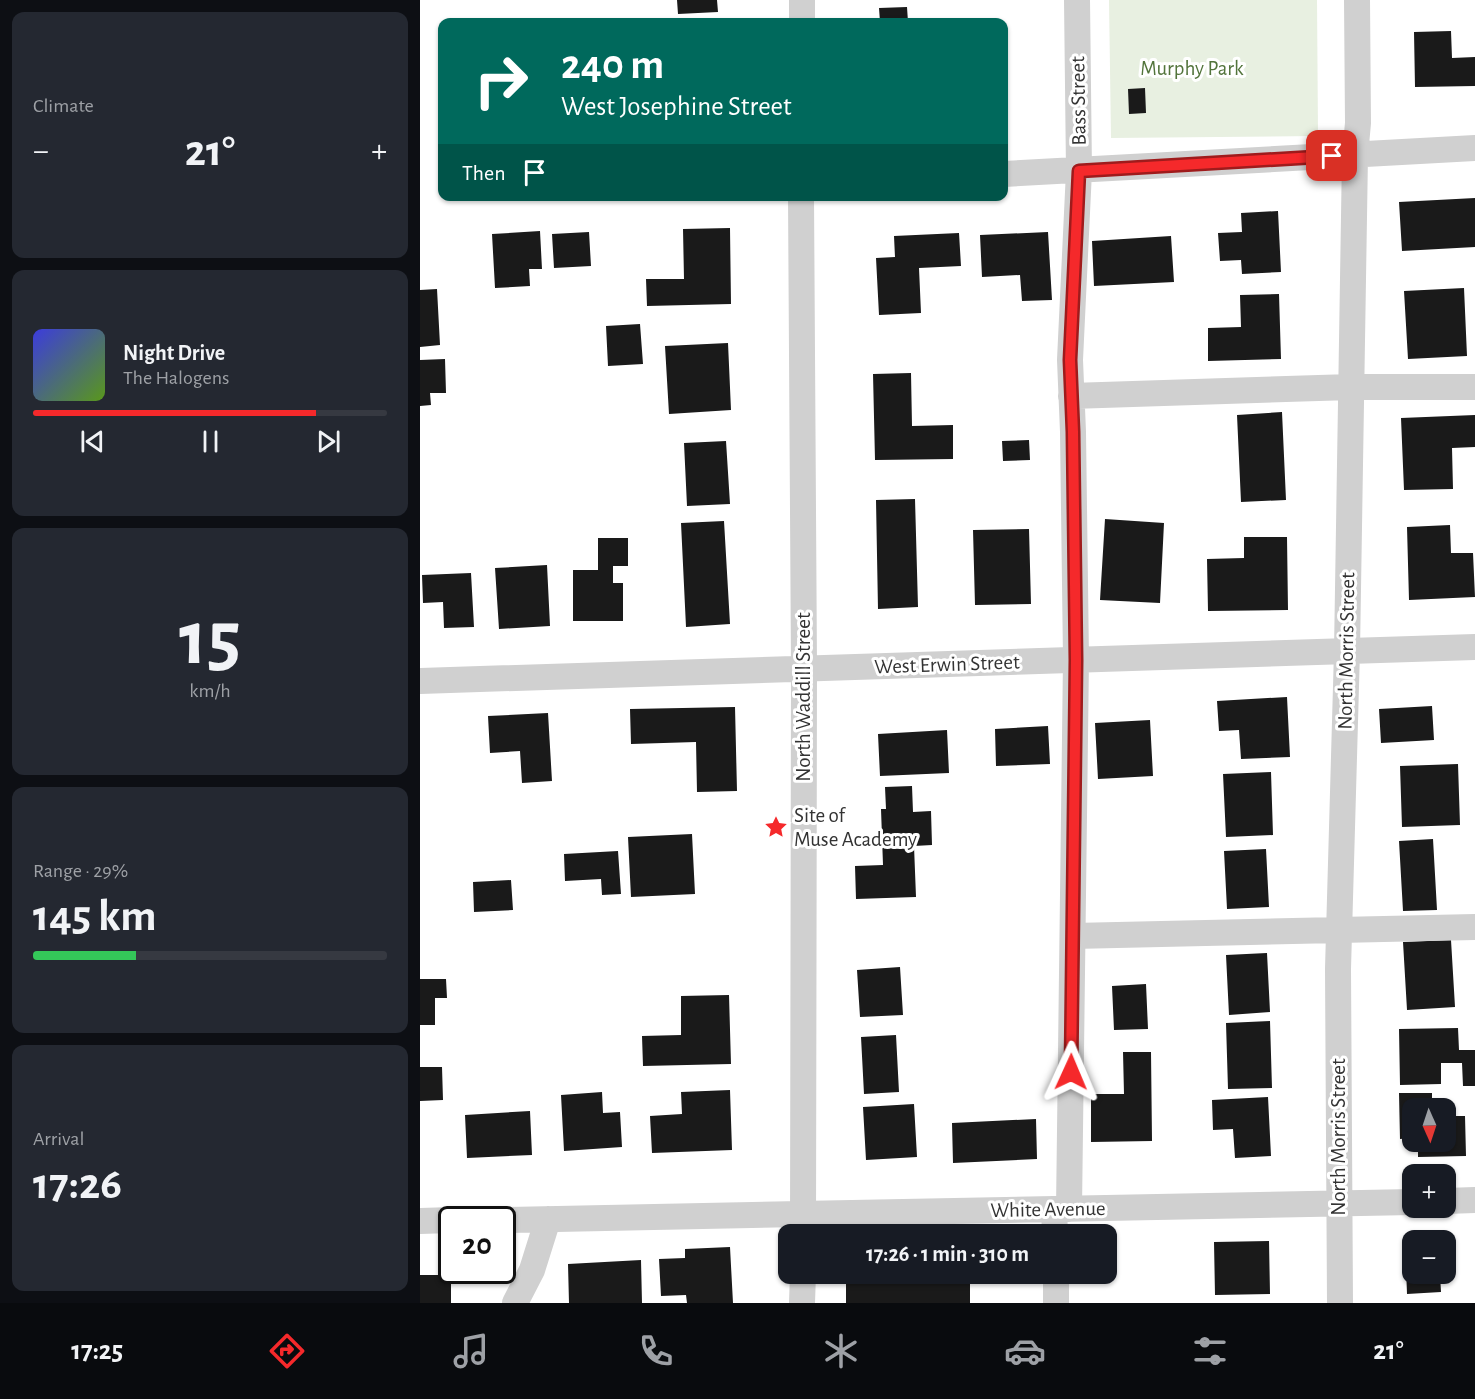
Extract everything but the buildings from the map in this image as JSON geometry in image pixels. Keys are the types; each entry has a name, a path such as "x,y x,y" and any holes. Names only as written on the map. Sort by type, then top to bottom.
{"street":[{"path":"802,0 802,18"},
{"name":"Bass Street","path":"1058,1224 1062,1209 1072,936 1076,660 1070,360 1079,171 1077,0"},
{"name":"North Morris Street","path":"1340,1303 1339,930 1347,651 1355,155 1358,123 1358,0"},
{"path":"1008,174 1475,148"},
{"name":"North Waddill Street","path":"801,201 804,668 803,1224"},
{"path":"1071,396 1352,387 1475,387"},
{"name":"West Erwin Street","path":"420,681 1475,647"},
{"path":"1072,936 1475,927"},
{"path":"1456,1201 1475,1200"},
{"name":"White Avenue","path":"516,1220 803,1224 1062,1209 1402,1202"},
{"path":"516,1303 532,1270 548,1219"},
{"path":"420,1221 438,1220"},
{"path":"802,1303 803,1284"},
{"path":"1056,1284 1056,1303"}],"green space":[{"name":"Murphy Park","path":"1109,0 1317,0 1318,136 1111,138"}],"place":[{"name":"Site of Muse Academy","path":"776,827"}],"route":[{"path":"1071,1072 1076,660 1070,360 1079,171 1332,156"}]}
